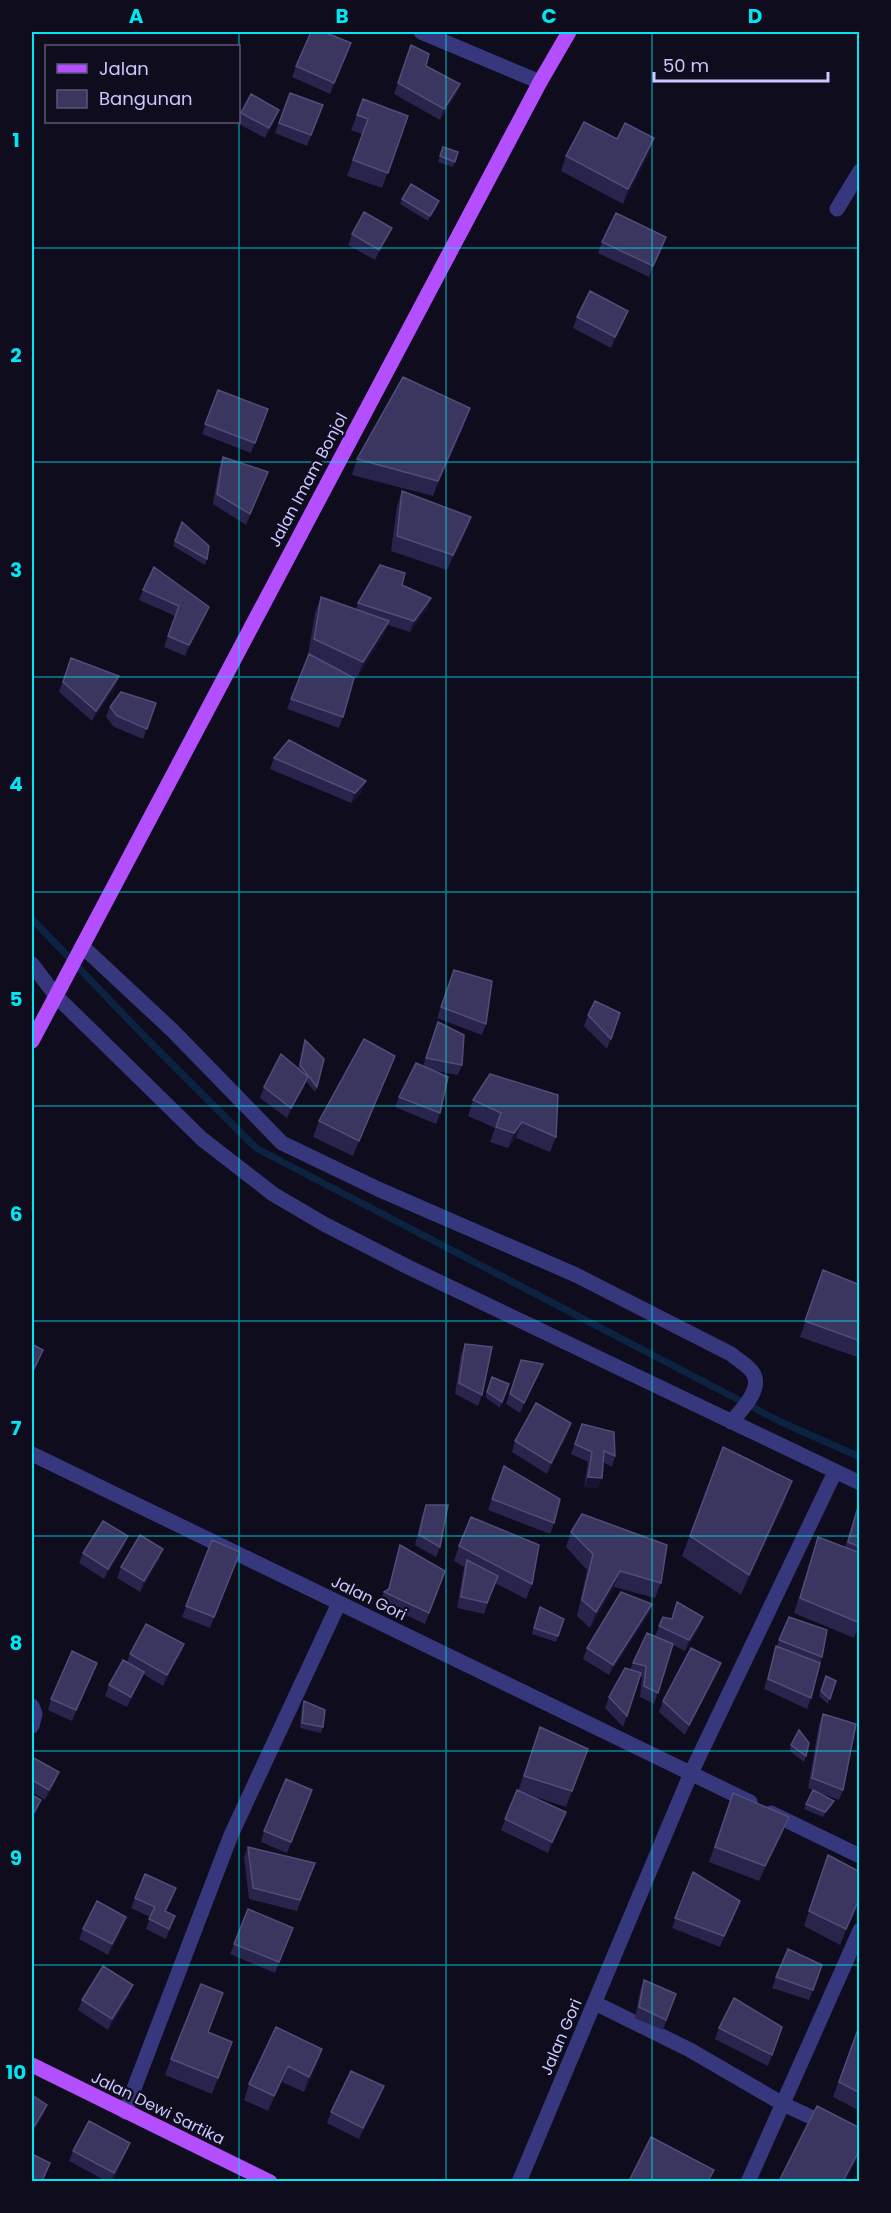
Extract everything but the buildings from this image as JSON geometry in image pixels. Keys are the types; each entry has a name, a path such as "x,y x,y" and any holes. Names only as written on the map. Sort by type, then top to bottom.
{"main road":[{"name":"Jalan Imam Bonjol","path":"32,1041 540,82 569,32"},
{"name":"Jalan Dewi Sartika","path":"32,2065 270,2181"}],"street":[{"path":"421,32 540,82"},
{"path":"837,209 860,171"},
{"path":"82,948 172,1030 282,1143 378,1189 576,1275 731,1354 754,1375 753,1393 734,1419"},
{"path":"32,964 56,995 202,1139 273,1194 324,1224 408,1267 734,1419 860,1483"},
{"name":"Jalan Gori","path":"32,1454 860,1856"},
{"name":"Jalan Gori","path":"519,2181 691,1773 835,1472"},
{"path":"125,2112 231,1835 339,1603"},
{"path":"32,1706 35,1714 32,1726"},
{"path":"748,2181 860,1930"},
{"path":"595,2003 690,2050 783,2104 860,2140"}],"waterway":[{"path":"32,919 256,1148 781,1422 860,1457"}]}
